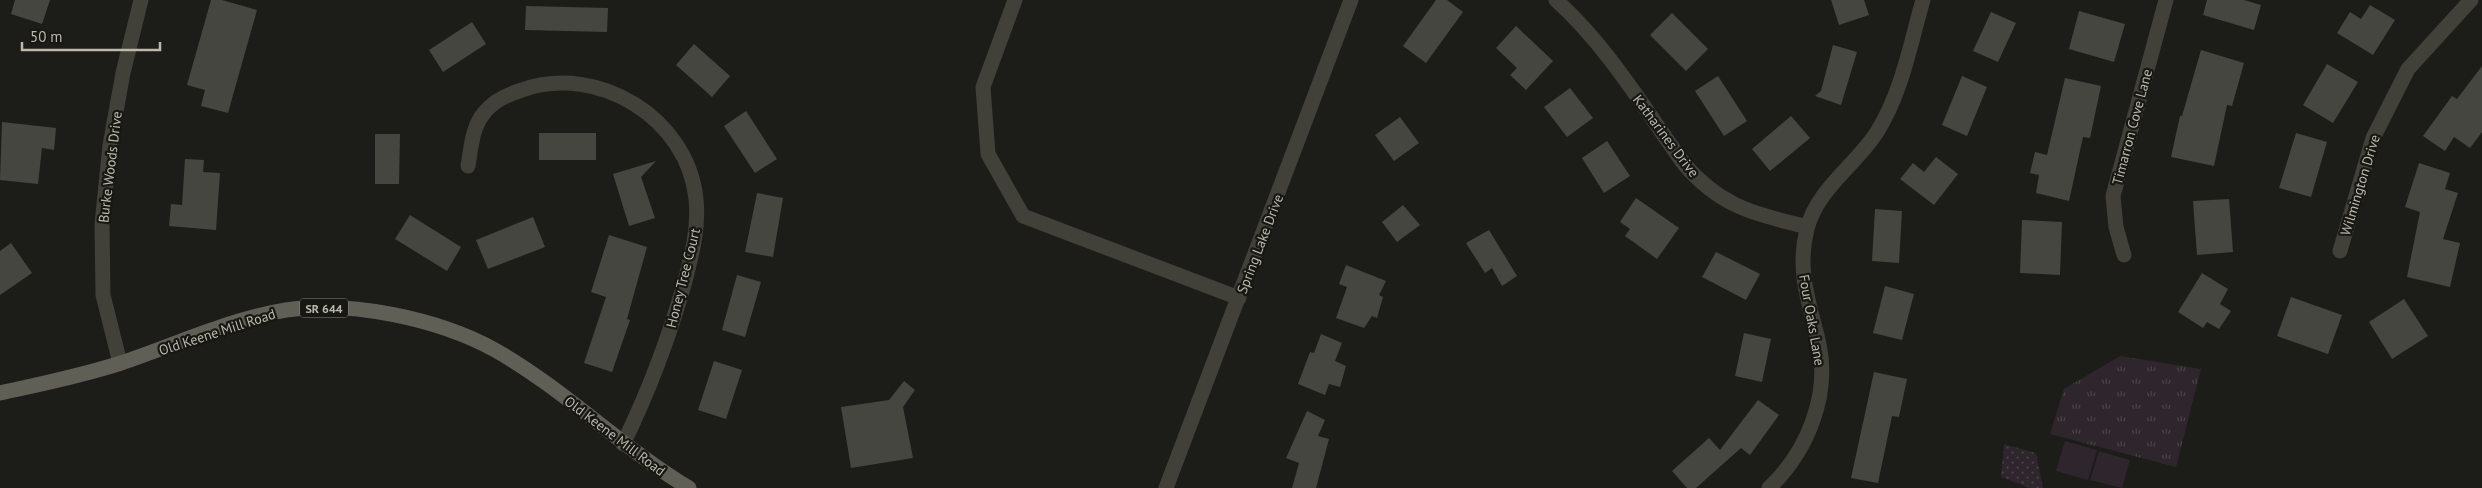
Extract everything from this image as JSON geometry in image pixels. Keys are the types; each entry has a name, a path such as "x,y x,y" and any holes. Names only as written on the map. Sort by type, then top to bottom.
{"main road":[{"name":"Old Keene Mill Road","path":"0,393 79,376 120,364 252,318 286,310 306,308 362,311 421,322 470,338 496,351 540,380 652,466 688,488"}],"street":[{"name":"Burke Woods Drive","path":"120,364 102,295 102,224 110,145 123,73 141,0"},
{"path":"1015,0 983,87 988,154 1023,216 1239,298"},
{"name":"Spring Lake Drive","path":"1166,488 1351,0"},
{"name":"Katharines Drive","path":"1556,0 1577,19 1604,50 1684,164 1696,178 1729,203 1750,212 1807,227"},
{"path":"1807,227 1817,206 1833,183 1877,132 1892,103 1923,0"},
{"name":"Timarron Cove Lane","path":"2124,255 2116,228 2113,196 2166,0"},
{"name":"Wilmington Drive","path":"2340,251 2373,138 2408,69 2471,0"},
{"name":"Honey Tree Court","path":"468,166 478,122 484,111 511,94 532,86 554,83 583,84 612,92 638,105 665,129 681,152 690,173 696,198 695,242 660,362 647,396 623,444"},
{"name":"Four Oaks Lane","path":"1769,488 1787,468 1806,438 1813,420 1820,386 1819,345 1806,302 1803,272 1807,227"}],"green space":[{"path":"2120,356 2201,369 2176,467 2050,434 2064,389"},
{"path":"2065,441 2097,450 2088,480 2056,471"},
{"path":"2004,444 2036,453 2043,488 2030,488 2001,477"},
{"path":"2099,451 2130,460 2122,488 2090,480"}],"building":[{"path":"15,0 50,0 42,24 11,14"},
{"path":"211,0 222,0 257,10 228,113 201,106 205,90 187,85"},
{"path":"1436,0 1447,0 1463,12 1426,63 1403,46"},
{"path":"1831,0 1864,0 1869,15 1839,25"},
{"path":"2207,0 2244,0 2261,5 2254,30 2203,15"},
{"path":"2370,5 2395,20 2373,55 2337,33 2350,12 2361,19"},
{"path":"526,6 608,8 607,32 525,30"},
{"path":"2079,11 2125,24 2114,62 2069,49"},
{"path":"1991,12 2016,23 1998,62 1973,51"},
{"path":"1672,13 1708,49 1686,71 1650,35"},
{"path":"472,22 486,44 443,72 429,50"},
{"path":"1516,26 1553,61 1526,90 1510,75 1517,68 1496,48"},
{"path":"694,44 730,76 712,97 676,65"},
{"path":"1833,45 1857,52 1841,105 1815,96 1821,91"},
{"path":"2201,50 2244,63 2232,106 2227,105 2214,166 2171,157 2180,116 2182,116"},
{"path":"2327,64 2358,82 2333,123 2303,105"},
{"path":"2482,66 2482,132 2470,148 2454,137 2445,151 2423,136 2452,96 2457,99"},
{"path":"1718,76 1747,121 1724,136 1695,91"},
{"path":"1962,76 1987,87 1967,136 1942,125"},
{"path":"2065,78 2101,86 2090,138 2083,137 2069,201 2036,193 2039,175 2030,173 2035,152 2047,155"},
{"path":"1570,88 1593,118 1567,137 1544,107"},
{"path":"746,111 777,159 755,173 724,126"},
{"path":"1791,116 1810,138 1770,171 1752,149"},
{"path":"1400,117 1419,143 1394,161 1375,135"},
{"path":"2,122 56,128 54,150 42,148 38,184 0,180"},
{"path":"539,133 596,133 596,160 539,160"},
{"path":"2296,133 2327,142 2311,197 2279,188"},
{"path":"375,134 400,134 399,184 375,184"},
{"path":"1607,141 1630,176 1604,193 1582,158"},
{"path":"1936,157 1958,174 1934,205 1900,179 1913,163 1924,172"},
{"path":"185,159 204,160 203,172 220,173 216,230 169,226 171,204 182,205"},
{"path":"656,161 641,177 655,218 629,226 613,174"},
{"path":"2419,163 2450,173 2445,189 2458,193 2443,239 2460,243 2450,287 2407,277 2420,212 2405,207"},
{"path":"757,193 783,198 773,257 745,252"},
{"path":"1636,198 1679,228 1657,259 1625,236 1630,229 1620,222"},
{"path":"2229,199 2233,252 2197,255 2193,201"},
{"path":"1403,205 1420,225 1397,242 1382,222"},
{"path":"1875,209 1902,211 1899,263 1872,261"},
{"path":"410,215 461,247 447,271 395,239"},
{"path":"533,217 545,247 488,269 476,240"},
{"path":"2022,220 2062,222 2060,275 2020,273"},
{"path":"1489,230 1517,276 1502,286 1492,268 1485,273 1466,243"},
{"path":"609,235 647,247 627,319 630,320 612,372 584,363 606,297 591,292"},
{"path":"11,243 32,273 0,295 0,251"},
{"path":"1716,252 1760,274 1746,300 1702,277"},
{"path":"1346,265 1386,281 1379,295 1383,297 1377,318 1372,316 1364,328 1336,318 1347,287 1339,284"},
{"path":"2202,273 2228,289 2220,304 2231,311 2219,329 2207,322 2203,328 2178,312"},
{"path":"737,275 761,282 745,337 722,330"},
{"path":"1885,286 1914,294 1902,340 1873,333"},
{"path":"2291,297 2342,315 2328,354 2277,336"},
{"path":"2404,299 2428,336 2392,359 2369,322"},
{"path":"1744,333 1771,339 1762,382 1735,376"},
{"path":"1321,334 1342,343 1335,361 1346,366 1340,387 1329,384 1325,395 1298,384 1310,352 1314,353"},
{"path":"714,361 742,370 726,419 698,410"},
{"path":"1874,372 1907,379 1899,417 1892,416 1878,483 1851,478"},
{"path":"904,381 915,390 903,407 913,458 851,468 841,407 889,400"},
{"path":"1758,400 1779,415 1750,455 1741,448 1696,488 1687,488 1672,471 1709,438 1720,450"},
{"path":"1307,411 1325,420 1318,436 1329,439 1316,488 1292,488 1299,463 1286,458"}]}
